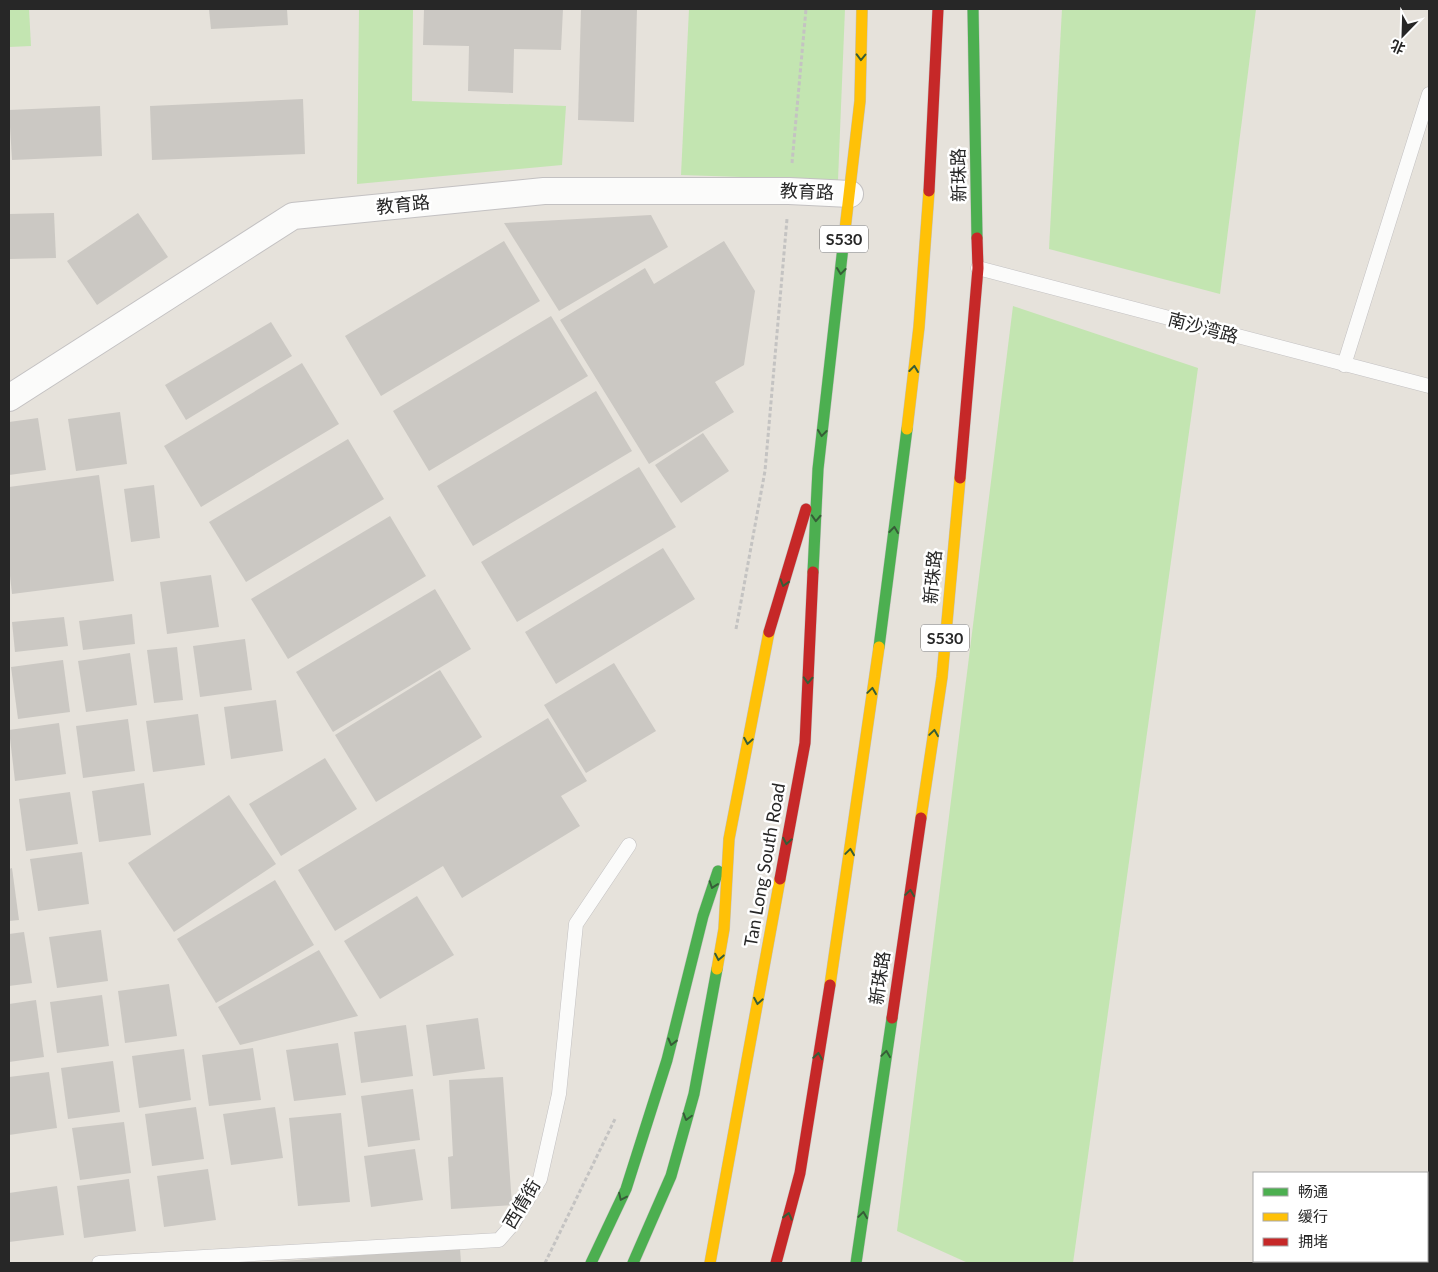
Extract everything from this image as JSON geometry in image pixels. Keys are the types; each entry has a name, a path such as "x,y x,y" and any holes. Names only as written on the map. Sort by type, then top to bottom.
{"highway":[{"name":"S530","path":"818,469 860,101 862,9"},
{"path":"776,1263 800,1173 843,901 893,543 919,328 931,158 938,9"},
{"name":"新珠路","path":"856,1263 942,677 978,268 973,9"},
{"path":"633,1263 670,1176 694,1094 724,929 729,839 766,640 818,469"},
{"name":"Tan Long South Road","path":"710,1263 805,743 818,469"},
{"path":"591,1263 629,1180 667,1060 703,916 729,839"}],"street":[{"name":"教育路","path":"9,398 292,216 544,191 789,191 850,194"}],"lane":[{"path":"1344,365 1429,94"},
{"name":"南沙湾路","path":"978,268 1429,386"},
{"name":"西倩街","path":"99,1263 499,1240 512,1225 540,1179 559,1094 576,924 629,845"},
{"path":"858,1246 871,1263"}],"path":[{"path":"735,638 765,471 806,9"},
{"path":"545,1263 619,1109"}],"green space":[{"path":"9,9 29,9 31,46 9,47"},
{"path":"359,9 413,9 412,101 566,106 562,165 357,184"},
{"path":"689,9 845,9 838,180 681,175"},
{"path":"1062,9 1256,9 1220,294 1049,249"},
{"path":"1013,306 1198,368 1073,1263 968,1263 897,1231"}],"building":[{"path":"209,9 287,9 288,25 211,29"},
{"path":"424,9 563,9 561,50 514,49 513,93 468,91 469,46 423,45"},
{"path":"581,9 637,9 634,122 578,120"},
{"path":"303,99 305,154 152,160 150,106"},
{"path":"100,106 102,156 12,160 9,110"},
{"path":"54,213 56,258 9,259 9,214"},
{"path":"138,213 168,257 97,305 67,261"},
{"path":"651,215 668,247 559,311 504,223"},
{"path":"504,241 540,301 381,396 345,336"},
{"path":"724,241 755,291 744,365 715,382 734,412 649,464 560,320 645,268 654,284"},
{"path":"551,316 588,376 429,471 393,411"},
{"path":"271,322 292,356 186,420 165,385"},
{"path":"302,363 339,424 201,507 164,446"},
{"path":"596,391 632,451 473,546 437,486"},
{"path":"120,412 127,464 76,471 68,419"},
{"path":"38,418 46,470 9,475 9,422"},
{"path":"703,433 729,471 681,503 655,465"},
{"path":"348,439 384,499 246,582 209,522"},
{"path":"639,467 676,527 517,622 481,562"},
{"path":"99,475 114,581 12,594 9,567 9,487"},
{"path":"154,485 160,538 131,542 124,489"},
{"path":"390,516 426,576 288,659 251,599"},
{"path":"663,548 695,599 556,684 525,632"},
{"path":"211,575 219,627 167,634 160,582"},
{"path":"435,589 471,649 333,732 296,672"},
{"path":"132,614 135,644 83,650 79,621"},
{"path":"64,617 68,646 15,652 12,622"},
{"path":"245,639 252,690 200,697 193,646"},
{"path":"177,647 183,700 154,703 147,650"},
{"path":"130,653 137,705 86,712 78,661"},
{"path":"63,660 70,712 18,719 11,667"},
{"path":"614,663 656,731 586,773 544,705"},
{"path":"440,670 482,737 376,802 335,735"},
{"path":"276,700 283,751 231,759 224,707"},
{"path":"198,714 205,765 153,772 146,721"},
{"path":"548,718 587,781 561,796 580,826 462,898 443,866 335,931 298,870"},
{"path":"128,719 135,771 83,778 76,726"},
{"path":"59,723 66,774 15,781 9,730"},
{"path":"325,758 357,809 281,856 249,804"},
{"path":"144,783 151,835 99,842 92,791"},
{"path":"70,792 78,844 26,851 19,799"},
{"path":"229,795 276,864 174,932 128,863"},
{"path":"82,852 89,904 38,911 30,859"},
{"path":"12,868 19,920 9,921 9,869"},
{"path":"275,880 314,945 216,1003 177,939"},
{"path":"417,896 454,955 380,999 344,941"},
{"path":"101,930 108,981 57,988 49,937"},
{"path":"24,932 32,983 9,986 9,934"},
{"path":"319,950 358,1016 240,1045 218,1007"},
{"path":"169,984 177,1036 125,1043 118,991"},
{"path":"102,995 109,1046 57,1053 50,1002"},
{"path":"36,1000 44,1057 9,1062 9,1004"},
{"path":"478,1018 485,1069 433,1076 426,1025"},
{"path":"406,1025 413,1076 361,1083 354,1032"},
{"path":"338,1043 346,1095 294,1101 286,1050"},
{"path":"253,1048 261,1100 209,1106 202,1055"},
{"path":"184,1049 191,1100 139,1108 132,1056"},
{"path":"113,1061 120,1112 68,1119 61,1068"},
{"path":"49,1072 57,1128 9,1135 9,1077"},
{"path":"503,1077 512,1205 451,1209 448,1157 453,1156 449,1080"},
{"path":"413,1089 420,1140 368,1147 361,1096"},
{"path":"196,1107 204,1159 152,1166 145,1114"},
{"path":"275,1107 283,1158 231,1165 223,1114"},
{"path":"341,1113 350,1202 298,1206 289,1118"},
{"path":"124,1122 131,1173 80,1180 72,1128"},
{"path":"415,1149 423,1200 371,1207 364,1156"},
{"path":"208,1169 216,1220 164,1227 157,1176"},
{"path":"129,1179 136,1231 84,1238 77,1186"},
{"path":"57,1186 64,1235 9,1242 9,1193"},
{"path":"460,1248 461,1263 269,1263 269,1262"}],"traffic: fast":[{"path":"973,9 977,238"},
{"path":"813,572 818,469 844,238"},
{"path":"879,647 907,429"},
{"path":"591,1263 626,1189 667,1060 703,916 718,871"},
{"path":"633,1263 671,1176 694,1094 717,969"},
{"path":"856,1263 892,1018"}],"traffic: slow":[{"path":"844,238 860,101 862,9"},
{"path":"907,429 919,327 929,191"},
{"path":"921,818 942,677 960,478"},
{"path":"717,969 724,929 729,839 769,632"},
{"path":"830,985 879,647"},
{"path":"710,1263 780,879"}],"traffic: jam":[{"path":"929,191 938,9"},
{"path":"960,478 978,268 977,238"},
{"path":"769,632 806,509"},
{"path":"780,879 805,743 813,572"},
{"path":"892,1018 921,818"},
{"path":"776,1263 800,1173 830,985"}]}
